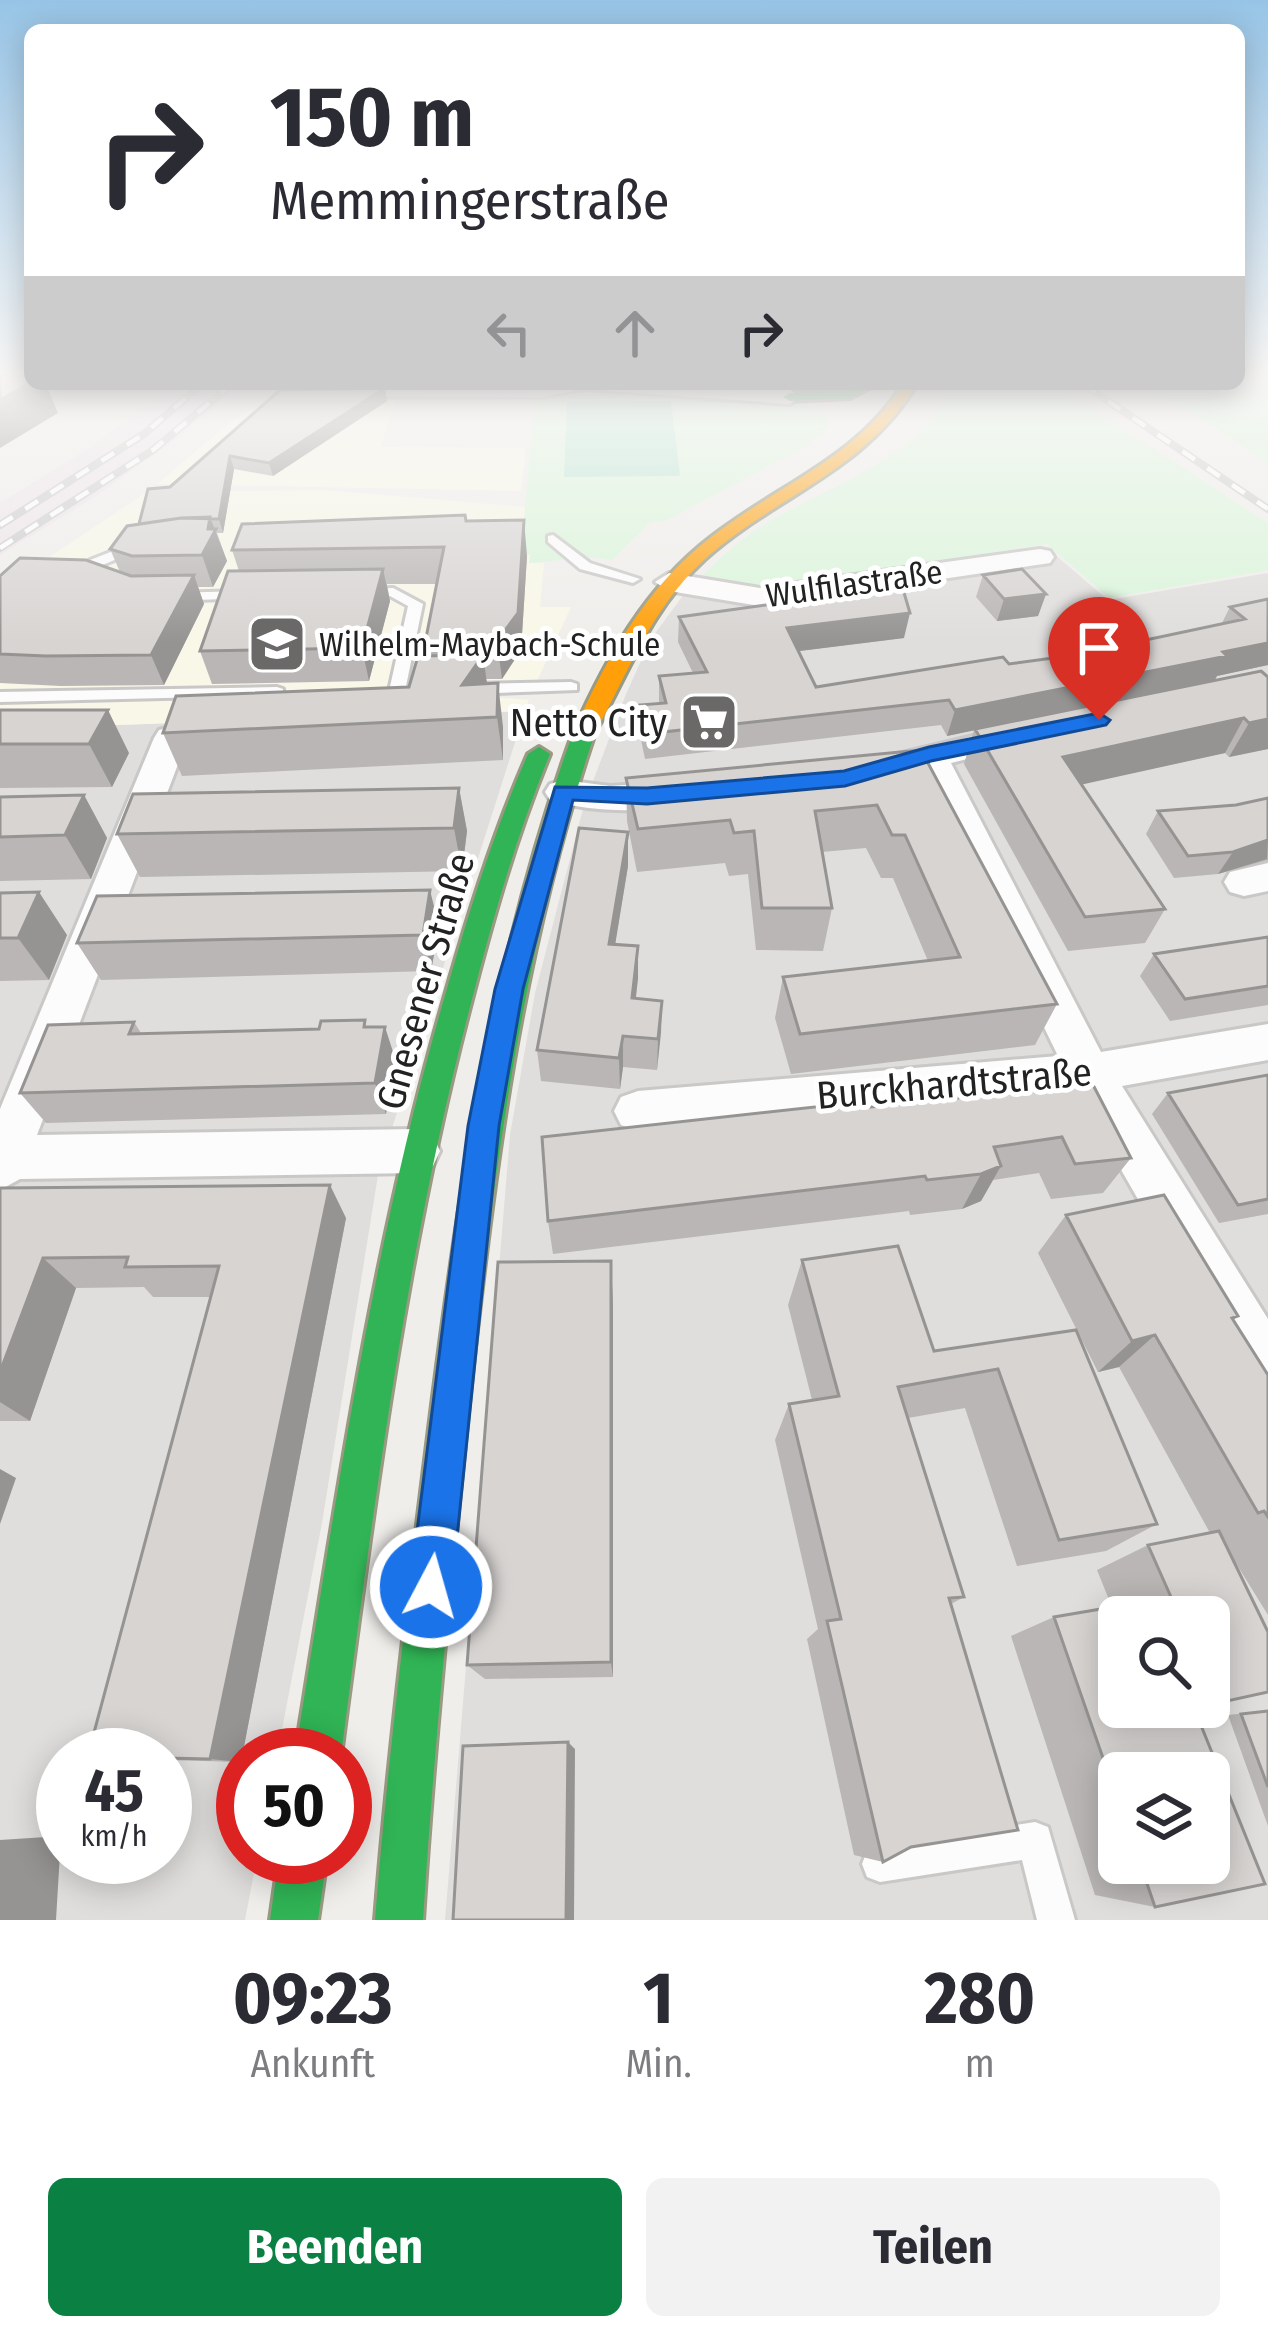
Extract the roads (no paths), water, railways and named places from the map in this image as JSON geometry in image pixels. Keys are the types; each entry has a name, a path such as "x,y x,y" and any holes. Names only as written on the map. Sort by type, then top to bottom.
{"main road":[{"name":"Gnesener Straße","path":"612,611 633,579 689,533 815,464"},
{"name":"Gnesener Straße","path":"399,1920 483,1126 509,989 563,792 604,688 632,635 669,582 717,539 822,464"},
{"name":"Gnesener Straße","path":"322,1728 416,1151 441,1048 524,785 584,659"},
{"path":"294,1920 299,1884"}],"street":[{"name":"Wulfilastraße","path":"669,582 760,597 1040,557"},
{"path":"845,778 929,754 1065,727"},
{"path":"172,738 1,1161 416,1151"},
{"path":"929,754 1089,1073 1268,1371"},
{"path":"563,792 610,798 713,790"},
{"name":"Burckhardtstraße","path":"638,1111 1089,1073 1268,1042"}],"lane":[{"path":"553,539 585,566 633,579"},
{"path":"105,584 86,577 95,563 136,546 159,545"},
{"path":"347,593 392,592 416,604 397,691"},
{"path":"143,597 256,595"},
{"path":"374,691 417,690"},
{"path":"455,690 562,707"},
{"path":"0,697 304,692"},
{"path":"880,1864 1035,1840 1056,1920"}],"railway":[{"path":"0,525 97,464"},
{"path":"0,548 132,464"},
{"path":"1201,464 1268,509"}],"place":[{"name":"Wilhelm-Maybach-Schule","path":"277,644"},
{"name":"Netto City","path":"709,722"}]}
